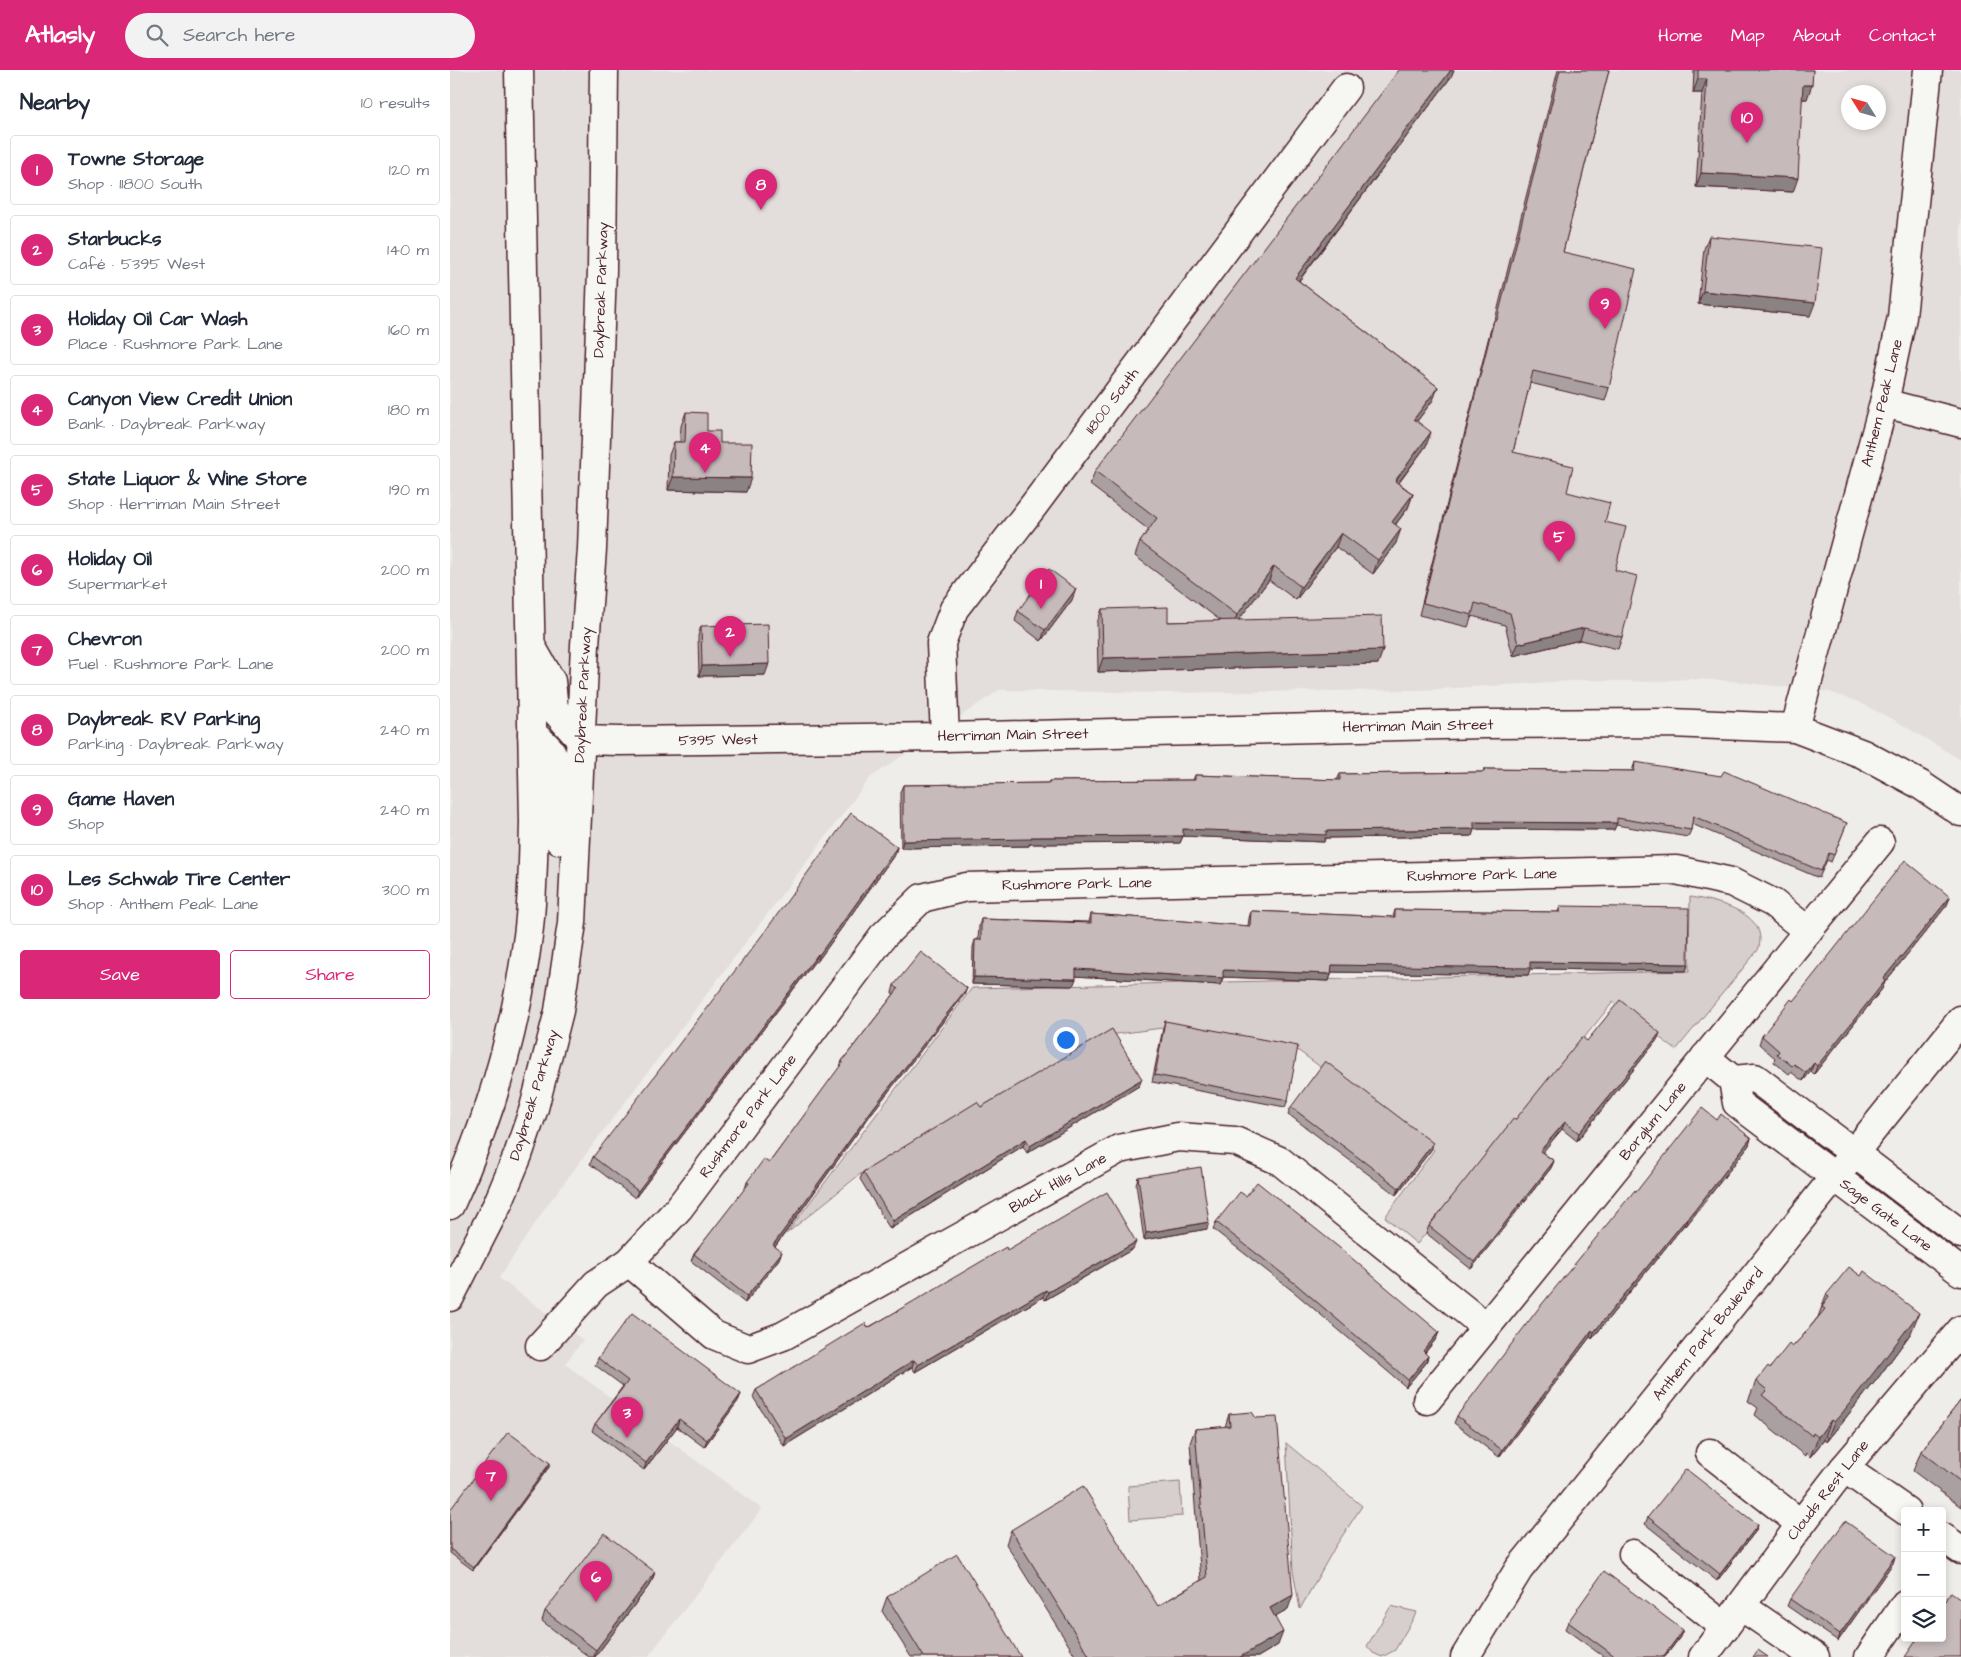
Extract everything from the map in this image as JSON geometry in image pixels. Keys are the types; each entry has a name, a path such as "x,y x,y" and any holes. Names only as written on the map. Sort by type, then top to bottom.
{"street":[{"path":"450,1205 467,1166 499,1074 513,1024 528,934 533,881 534,822 531,646 519,70"},
{"name":"Daybreak Parkway","path":"450,1297 498,1203 518,1155 534,1108 559,1011 572,924 592,549 602,270 604,70"},
{"name":"Anthem Peak Lane","path":"1795,728 1884,403 1902,317 1928,70"},
{"name":"11800 South","path":"945,737 941,644 954,608 1034,505 1346,88"},
{"path":"1884,403 1961,423"},
{"path":"531,646 551,681 554,708 581,740"},
{"name":"Herriman Main Street","path":"854,738 1493,724 1670,723 1795,728 1863,754 1919,784 1961,812"},
{"path":"532,734 551,751 556,765 560,822 556,897 572,924"},
{"name":"5395 West","path":"581,740 854,738"},
{"name":"Borglum Lane","path":"1426,1400 1880,842"},
{"name":"Rushmore Park Lane","path":"540,1346 596,1284 629,1262 679,1208 883,936 922,898 966,887 1676,870 1732,882 1773,903 1808,931"},
{"name":"Anthem Park Boulevard","path":"1465,1657 1520,1569 1961,1020"},
{"path":"1705,1057 1733,1080"},
{"name":"Sage Gate Lane","path":"1961,1234 1755,1078 1733,1080 1737,1103 1961,1272"},
{"name":"Black Hills Lane","path":"629,1262 714,1335 748,1349 783,1336 1120,1150 1178,1137 1235,1141 1280,1162 1486,1327"},
{"name":"Clouds Rest Lane","path":"1703,1657 1844,1468 1961,1330"},
{"path":"1710,1453 1801,1524"},
{"path":"1844,1468 1901,1508"},
{"path":"1946,1540 1961,1550"},
{"path":"1633,1554 1725,1627"},
{"path":"1741,1606 1815,1657"},
{"path":"1869,1657 1901,1610"}],"shaded area":[{"path":"450,70 1961,70 1961,760 1896,721 1856,701 1829,692 1719,680 1688,679 1650,682 1589,680 1422,690 1161,693 999,690 870,778 546,1207 499,1278 583,1340 565,1364 762,1509 648,1657 450,1657"},
{"path":"1690,897 1727,906 1749,918 1757,927 1760,937 1758,950 1676,1050 1613,1002 1417,1244 1385,1217 1434,1150 1296,1049 1162,1028 1109,1035 859,1175 786,1234 972,988 1689,971"},
{"path":"1286,1443 1362,1506 1335,1547 1300,1609 1293,1571"},
{"path":"1180,1482 1182,1516 1130,1520 1128,1486"},
{"path":"1391,1606 1417,1612 1395,1650 1382,1657 1373,1653 1367,1646"}],"building":[{"path":"1399,70 1451,70 1295,278 1438,387 1414,419 1431,432 1395,481 1413,494 1392,522 1401,529 1378,560 1341,533 1301,587 1274,566 1237,615 1140,542 1157,518 1095,471"},
{"path":"1560,70 1609,70 1563,252 1636,269 1609,388 1533,371 1513,452 1573,466 1567,492 1610,503 1605,522 1626,527 1615,570 1637,576 1622,637 1584,628 1518,644 1510,613 1475,603 1472,615 1423,603 1494,320 1497,320"},
{"path":"1698,70 1813,70 1812,85 1803,85 1798,178 1701,173 1707,79 1698,79"},
{"path":"1709,236 1822,248 1815,303 1703,291"},
{"path":"686,412 707,413 707,431 720,431 720,443 752,443 751,478 673,477 674,442 685,442"},
{"path":"1049,569 1076,589 1045,630 1018,611"},
{"path":"1168,607 1168,622 1382,616 1383,650 1103,658 1102,609"},
{"path":"768,624 769,664 702,666 701,626"},
{"path":"1635,762 1721,776 1724,771 1847,823 1834,855 1829,853 1821,871 1693,816 1691,830 1617,818 1617,823 1474,822 1474,829 1326,831 1326,835 1183,829 1183,836 1031,837 1031,839 903,841 903,785 1195,780 1195,775 1340,780 1340,774 1484,772 1484,769 1634,771"},
{"path":"851,813 897,847 819,955 638,1191 593,1157 766,930"},
{"path":"1905,860 1950,897 1883,979 1885,981 1817,1066 1814,1063 1806,1073 1794,1064 1792,1066 1777,1054 1779,1051 1762,1036 1791,999 1793,1001"},
{"path":"1560,906 1689,908 1688,964 1530,962 1530,968 1332,965 1331,974 1223,970 1223,978 1076,969 1076,979 974,977 975,940 981,940 981,919 1091,923 1091,914 1250,926 1251,911 1395,917 1395,910 1560,912"},
{"path":"921,952 967,988 874,1107 773,1245 782,1252 747,1296 694,1254 749,1183 747,1182 764,1159 769,1163 842,1061 898,989 894,985"},
{"path":"1620,1000 1660,1033 1579,1133 1565,1122 1540,1151 1554,1161 1474,1262 1429,1226 1514,1118 1515,1120 1582,1037 1587,1041"},
{"path":"1165,1021 1298,1046 1288,1100 1155,1075"},
{"path":"1112,1029 1142,1079 1030,1146 1026,1139 893,1221 863,1172 977,1102 981,1107"},
{"path":"1325,1061 1433,1143 1399,1188 1291,1107"},
{"path":"1702,1108 1717,1120 1721,1114 1751,1138 1688,1219 1594,1332 1592,1330 1502,1450 1457,1416 1538,1309 1635,1190 1636,1192"},
{"path":"1201,1167 1209,1222 1146,1233 1138,1177"},
{"path":"1257,1182 1341,1249 1439,1332 1423,1351 1428,1356 1408,1380 1297,1285 1216,1222 1240,1192 1246,1196"},
{"path":"1107,1192 1136,1242 1048,1292 1046,1290 918,1365 914,1360 786,1439 756,1390 865,1323 868,1328 1006,1247 1007,1250"},
{"path":"1849,1267 1861,1276 1864,1271 1919,1313 1843,1412 1834,1422 1831,1420 1818,1437 1813,1433 1812,1436 1762,1395 1767,1390 1756,1381 1768,1366 1770,1368 1789,1344 1792,1347 1801,1338 1825,1309 1822,1307 1829,1297 1826,1295"},
{"path":"632,1313 741,1394 707,1440 679,1419 646,1463 595,1424 628,1381 598,1358"},
{"path":"1961,1400 1961,1482 1921,1451"},
{"path":"1252,1412 1256,1418 1277,1417 1293,1595 1270,1608 1283,1632 1240,1657 1090,1657 1011,1530 1083,1486 1158,1606 1207,1577 1195,1429 1230,1426 1229,1414"},
{"path":"508,1432 550,1463 474,1567 450,1549 450,1510"},
{"path":"1686,1469 1758,1525 1720,1574 1648,1517"},
{"path":"1845,1521 1895,1556 1840,1634 1790,1599"},
{"path":"604,1533 655,1572 596,1650 545,1611"},
{"path":"957,1554 1021,1657 924,1657 887,1597"},
{"path":"1604,1571 1683,1630 1663,1657 1616,1657 1568,1622"},
{"path":"1951,1592 1961,1599 1961,1657 1905,1657 1915,1642 1946,1642 1946,1599"},
{"path":"1758,1650 1768,1657 1753,1657"}],"place":[{"name":"Les Schwab Tire Center","path":"1747,143"},
{"name":"Daybreak RV Parking","path":"761,210"},
{"name":"Game Haven","path":"1605,329"},
{"name":"Canyon View Credit Union","path":"705,473"},
{"name":"State Liquor & Wine Store","path":"1559,562"},
{"name":"Towne Storage","path":"1041,609"},
{"name":"Starbucks","path":"730,657"},
{"name":"Holiday Oil Car Wash","path":"627,1438"},
{"name":"Chevron","path":"491,1501"},
{"name":"Holiday Oil","path":"596,1602"}]}
